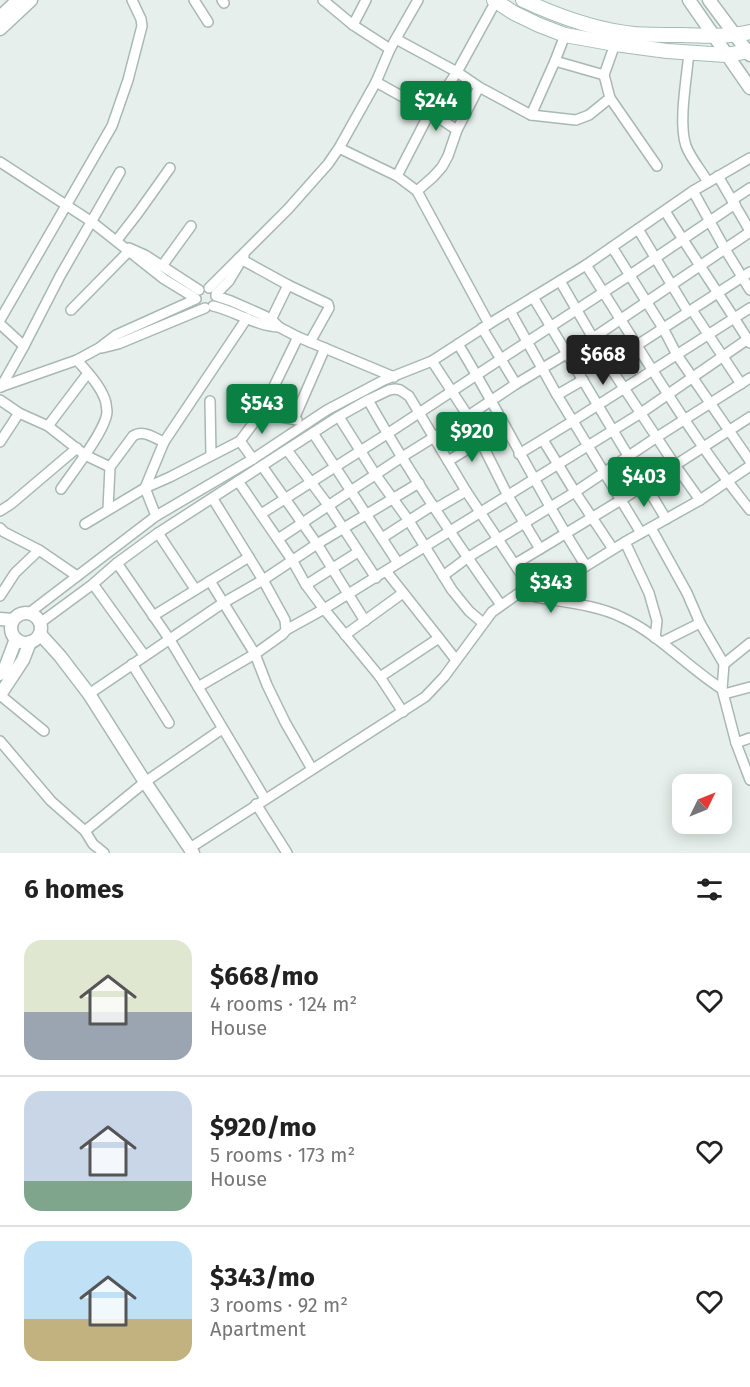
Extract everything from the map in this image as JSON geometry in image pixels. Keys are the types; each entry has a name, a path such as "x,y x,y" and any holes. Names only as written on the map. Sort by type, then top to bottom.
{"main road":[{"path":"523,0 554,14 585,24 633,34 714,36 750,32"},
{"path":"495,1 514,13 565,35 667,51 726,55 749,53"}],"street":[{"path":"0,16 18,0"},
{"path":"0,29 31,0"},
{"path":"24,346 0,322 112,126 128,80 142,26 132,0"},
{"path":"194,0 208,22"},
{"path":"323,0 352,25 390,49"},
{"path":"352,25 366,0"},
{"path":"1,387 77,360 116,335 206,297 229,281 243,257 314,182 339,148 418,0"},
{"path":"689,0 750,88"},
{"path":"710,0 749,53"},
{"path":"398,176 430,112 457,72 495,1"},
{"path":"531,115 565,35"},
{"path":"396,39 531,115 576,120 589,115 610,98"},
{"path":"615,44 604,75 610,98 657,166"},
{"path":"689,52 683,114 685,143 708,182"},
{"path":"555,62 604,75"},
{"path":"376,82 457,130"},
{"path":"417,191 442,167 457,130 479,87"},
{"path":"339,148 398,176 417,191 501,359 516,384"},
{"path":"29,613 156,516 358,393 432,360 586,265 693,191 750,158"},
{"path":"0,162 92,222 164,279 206,297 231,301 271,320 298,337 394,377"},
{"path":"117,240 170,168"},
{"path":"1,387 60,276 120,172"},
{"path":"278,539 516,384 593,338 725,249 749,227 718,176"},
{"path":"261,514 656,258 709,221 750,188"},
{"path":"693,191 725,249 746,274 750,290"},
{"path":"198,687 255,654 286,630 376,578 641,413 749,341 665,211"},
{"path":"162,267 191,226"},
{"path":"638,228 672,285 741,384"},
{"path":"612,247 663,328 677,355 750,461"},
{"path":"128,249 146,255 228,310 266,325 279,327"},
{"path":"71,310 128,249"},
{"path":"243,257 288,285 326,302 329,308 310,342"},
{"path":"586,265 668,395 727,481 750,510"},
{"path":"608,364 746,274"},
{"path":"560,281 608,364 700,500"},
{"path":"271,320 288,285"},
{"path":"533,297 666,519"},
{"path":"519,454 750,308"},
{"path":"510,311 557,395 641,533"},
{"path":"156,516 145,488 164,442 247,318"},
{"path":"85,524 145,488 240,441 261,413 298,337"},
{"path":"458,344 492,401 549,508 586,566"},
{"path":"294,419 325,348"},
{"path":"61,489 104,424 107,413 101,392 77,360"},
{"path":"432,360 468,416 508,496 540,549"},
{"path":"48,426 88,373"},
{"path":"443,576 467,558 604,474 750,378"},
{"path":"557,395 583,380"},
{"path":"9,635 22,642 37,633 117,563 158,533 339,417 368,400 395,389 409,396 466,491 536,597 572,603 621,616 658,640 723,692 750,687"},
{"path":"0,400 19,413 48,426 85,455 110,467"},
{"path":"368,400 387,434 450,532 501,605"},
{"path":"210,401 212,455"},
{"path":"0,442 19,413"},
{"path":"261,413 306,423"},
{"path":"339,417 461,602 483,623"},
{"path":"515,564 621,500 750,417"},
{"path":"108,509 110,467 133,436 144,433 164,442"},
{"path":"313,433 398,563"},
{"path":"543,440 613,549"},
{"path":"240,441 253,459"},
{"path":"448,461 481,441"},
{"path":"0,512 77,448"},
{"path":"287,450 376,578"},
{"path":"262,466 317,544 365,621"},
{"path":"536,597 613,549 700,500 750,466"},
{"path":"238,481 292,560 306,585 380,677 403,712"},
{"path":"89,694 223,603 419,483"},
{"path":"382,538 408,521 466,491"},
{"path":"213,499 263,580 285,620 286,630"},
{"path":"651,528 724,664 723,692 736,743 750,780"},
{"path":"1,533 39,550 77,576"},
{"path":"158,533 195,590"},
{"path":"625,542 649,593 657,621 658,640"},
{"path":"0,596 15,573 39,550"},
{"path":"306,585 358,552"},
{"path":"153,616 249,557"},
{"path":"117,563 170,640 198,687 287,853"},
{"path":"386,571 456,660"},
{"path":"210,580 255,654 285,722 312,769"},
{"path":"93,584 144,655"},
{"path":"37,633 60,656 89,694 191,850 260,802 425,697 444,677 492,612 529,586"},
{"path":"345,635 404,593"},
{"path":"0,674 4,668 11,626 6,620 21,614 29,613 36,616 37,633 0,695 44,731"},
{"path":"658,640 700,623"},
{"path":"380,677 439,638"},
{"path":"724,664 750,643"},
{"path":"132,664 169,723"},
{"path":"85,831 146,782 222,729"},
{"path":"736,743 750,738"},
{"path":"0,741 51,801 85,831 93,844 104,853"}]}
